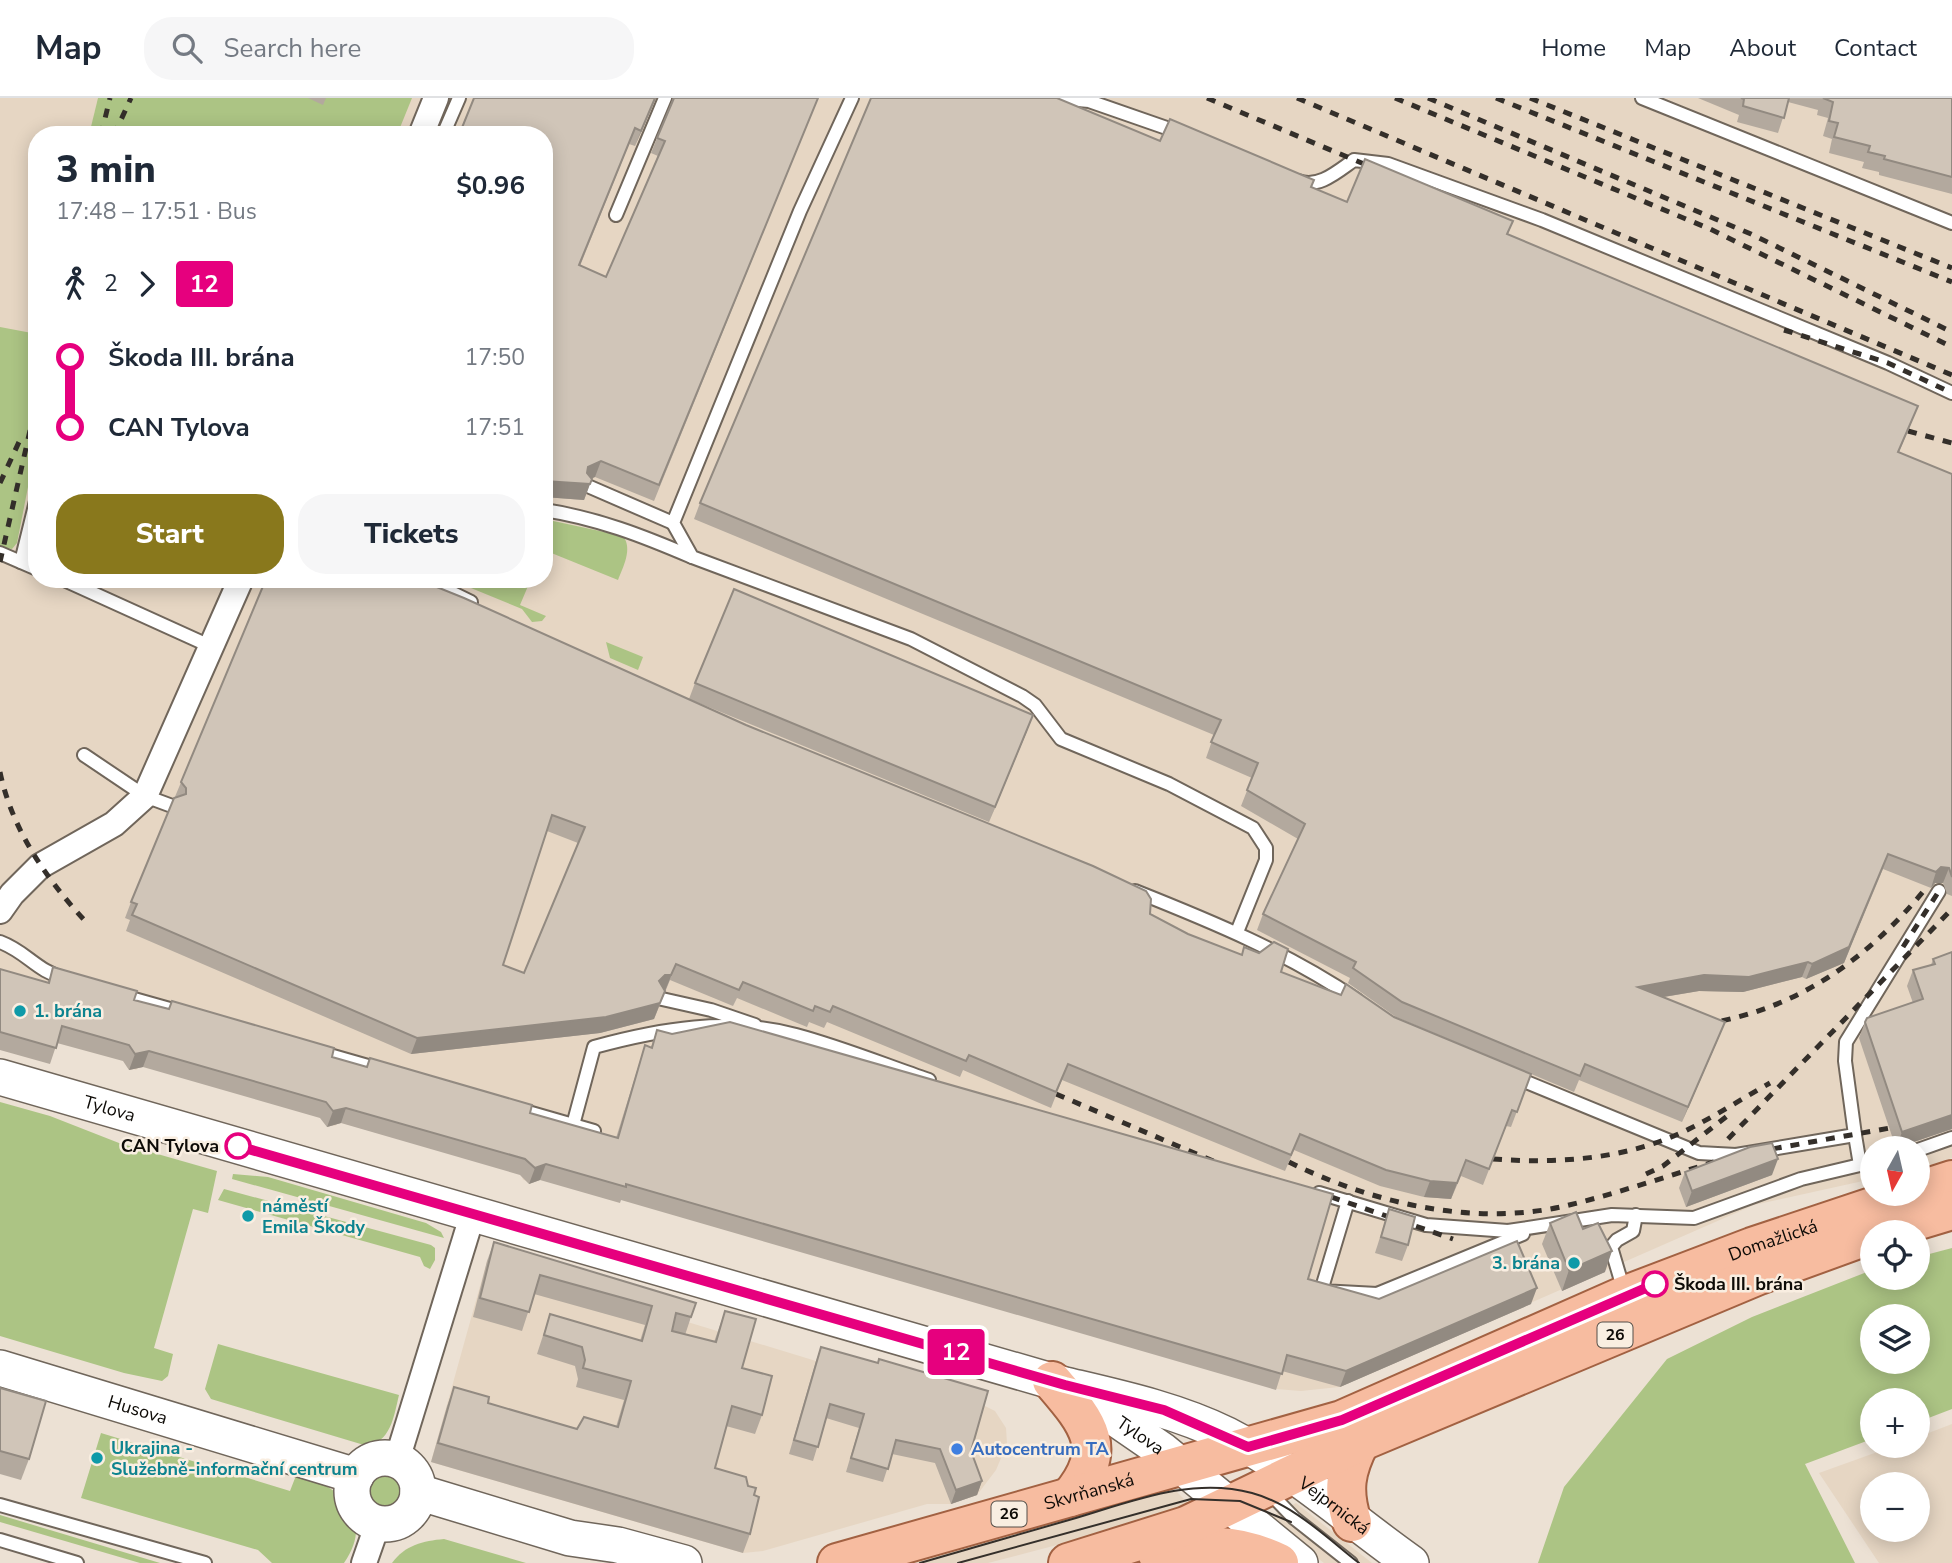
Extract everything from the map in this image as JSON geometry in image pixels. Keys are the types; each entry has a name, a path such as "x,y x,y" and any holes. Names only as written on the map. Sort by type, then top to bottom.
{"main road":[{"path":"1930,1187 1952,1180"},
{"name":"Domažlická","path":"1265,1470 1342,1420 1626,1295 1752,1247 1875,1206"},
{"path":"1919,1220 1952,1210"},
{"name":"Domažlická","path":"1265,1470 1360,1442 1759,1275 1860,1238"},
{"path":"1058,1383 1081,1414 1089,1429 1092,1445 1087,1473 1070,1497"},
{"path":"1352,1522 1345,1485 1349,1465 1360,1442"},
{"name":"26","path":"1181,1466 1265,1470"},
{"name":"Skvrňanská","path":"837,1563 1181,1466"},
{"name":"26","path":"1068,1563 1166,1534 1228,1507 1265,1470"},
{"path":"1090,1563 1213,1545 1252,1552 1279,1563"}],"street":[{"path":"425,126 436,98"},
{"path":"4,895 40,866 114,824 145,796 237,588"},
{"name":"Tylova","path":"0,1077 1058,1383 1164,1410 1265,1470"},
{"path":"397,1460 473,1213"},
{"name":"Husova","path":"0,1368 356,1476"},
{"name":"Tylova","path":"1058,1383 1181,1466 1228,1507"},
{"path":"378,1459 397,1460 413,1473 418,1492 416,1503 401,1520 379,1523 361,1513 356,1504 353,1485 356,1476 369,1462 378,1459"},
{"name":"Vejprnická","path":"1265,1470 1352,1522 1411,1563"},
{"path":"418,1492 581,1550 618,1545 684,1563"},
{"path":"1228,1507 1300,1563"},
{"path":"364,1563 379,1523"}],"lane":[{"path":"447,126 458,98"},
{"path":"617,215 665,98"},
{"path":"673,523 800,211 852,98"},
{"path":"1056,98 1089,101 1196,140"},
{"path":"1642,98 1952,223"},
{"path":"1286,177 1307,185 1322,181 1354,160 1388,164 1542,220 1761,310 1852,351 1888,363 1952,393"},
{"path":"590,487 673,523 692,558"},
{"path":"553,511 580,515 624,528 692,558 911,639 1022,695 1035,705 1061,739 1169,784 1253,828 1266,848 1266,860 1237,932"},
{"path":"22,562 28,536"},
{"path":"0,552 28,565"},
{"path":"82,588 212,648"},
{"path":"443,588 485,608"},
{"path":"84,755 145,796 172,806"},
{"path":"1122,886 1237,932 1316,972 1370,1010"},
{"path":"1860,1148 1855,1135 1845,1061 1846,1042 1939,891"},
{"path":"0,942 16,948 41,971 81,984"},
{"path":"108,991 201,1018"},
{"path":"662,999 796,1035 940,1083"},
{"path":"573,1125 594,1047 668,1030 705,1026 772,1030"},
{"path":"307,1048 400,1075"},
{"path":"1505,1074 1699,1153 1736,1156 1855,1135"},
{"path":"506,1106 594,1131"},
{"path":"1930,1146 1952,1138"},
{"path":"1302,1187 1436,1227 1492,1232 1533,1230 1612,1215 1678,1219 1709,1215 1801,1179 1860,1165"},
{"path":"1348,1201 1321,1291 1377,1294 1533,1230"},
{"path":"1626,1295 1611,1247 1617,1240 1633,1231 1636,1215"},
{"name":"Vejprnická","path":"1265,1470 1294,1518 1351,1563"},
{"path":"0,1505 205,1563"},
{"path":"0,1540 77,1563"}],"shaded area":[{"path":"0,98 1952,98 1952,1158 1930,1165 1930,1136 1860,1136 1860,1182 1754,1205 1339,1387 1301,1391 1276,1389 621,1199 537,1179 533,1182 523,1180 521,1174 339,1122 335,1126 324,1122 323,1118 141,1065 136,1070 127,1067 125,1061 0,1022"},
{"path":"487,1261 816,1361 983,1405 995,1411 1006,1428 1007,1444 996,1470 977,1495 951,1504 927,1504 763,1551 743,1553 431,1462"},
{"path":"1952,1424 1952,1563 1879,1563 1865,1542 1930,1542 1930,1472 1860,1472 1860,1534 1819,1473 1861,1458 1930,1458 1930,1432"},
{"path":"1169,1484 1194,1509 988,1563 889,1563"},
{"path":"1296,1503 1372,1563 1324,1563 1266,1519"}],"green space":[{"path":"98,98 412,98 401,126 91,126"},
{"path":"0,327 28,332 28,487 17,543 12,549 0,547"},
{"path":"553,521 623,536 627,552 618,580 553,554"},
{"path":"471,588 527,588 520,605 546,616 542,621 532,622 522,609"},
{"path":"606,642 643,657 638,670 610,658"},
{"path":"0,1102 50,1116 119,1143 217,1171 208,1213 193,1209 154,1348 173,1354 168,1376 162,1381 124,1373 0,1336"},
{"path":"233,1174 268,1177 426,1223 441,1232 444,1238 232,1179"},
{"path":"224,1189 431,1245 435,1248 435,1260 430,1269 424,1266 420,1257 218,1200"},
{"path":"1952,1248 1952,1409 1930,1417 1930,1388 1860,1388 1860,1443 1805,1464 1855,1563 1538,1563 1564,1487 1667,1359 1752,1317 1860,1275 1860,1290 1930,1290 1930,1254"},
{"path":"218,1344 399,1395 390,1428 380,1440 364,1445 211,1399 205,1389"},
{"path":"101,1433 290,1491 297,1473 312,1479 339,1495 348,1506 356,1531 353,1546 344,1563 272,1563 258,1550 81,1498"},
{"path":"386,1473 398,1479 404,1491 398,1503 386,1509 374,1503 368,1491 374,1479"},
{"path":"0,1515 160,1563 140,1563 0,1522"},
{"path":"444,1539 526,1563 392,1563 415,1545"}],"building":[{"path":"474,98 655,98 641,131 635,128 579,265 606,277 665,141 657,138 674,98 818,98 659,485 601,461 588,467 587,473 592,479 590,484 553,482 553,126 463,126"},
{"path":"871,98 1057,98 1160,141 1170,119 1314,180 1311,187 1347,202 1365,159 1513,221 1507,234 1918,406 1898,452 1952,474 1952,877 1949,868 1941,867 1936,872 1888,854 1849,947 1812,964 1808,962 1749,977 1704,975 1638,987 1725,1022 1688,1107 1585,1064 1580,1076 1402,1002 1353,968 1356,962 1263,914 1305,824 1247,790 1258,763 1211,742 1221,720 700,503"},
{"path":"1741,98 1789,98 1784,118 1743,106 1744,99"},
{"path":"1823,98 1952,98 1952,177 1884,159 1885,156 1868,152 1870,146 1834,137 1838,123 1829,121 1833,102"},
{"path":"262,588 439,588 746,725 1093,866 1146,891 1151,899 1150,914 1188,934 1242,955 1244,947 1259,953 1274,942 1288,949 1281,972 1341,995 1346,984 1394,1017 1531,1074 1517,1112 1512,1110 1489,1169 1466,1160 1457,1183 1430,1181 1386,1170 1300,1134 1291,1155 1068,1064 1056,1092 969,1055 966,1061 833,1006 830,1012 815,1006 813,1011 743,982 739,990 676,964 671,975 665,975 659,981 665,991 660,1003 606,1017 417,1038 132,915 137,904 131,902 174,798 186,794 186,788 181,782","holes":["552,815 585,827 524,973 503,965"]},
{"path":"734,589 1033,715 995,807 695,683"},
{"path":"1952,952 1952,1115 1902,1132 1865,1022 1867,1018 1923,999 1913,970 1935,964 1933,959"},
{"path":"53,967 137,991 134,1000 169,1009 172,1001 334,1048 332,1057 367,1067 370,1058 532,1105 530,1113 618,1138 645,1045 652,1048 657,1030 672,1034 730,1022 1333,1194 1308,1279 1379,1299 1517,1241 1537,1288 1346,1371 1287,1355 1282,1374 626,1184 626,1187 546,1164 535,1168 525,1159 346,1108 333,1111 326,1102 149,1051 135,1054 129,1045 62,1026 56,1048 0,1032 0,969 49,983"},
{"path":"1772,1143 1778,1159 1692,1191 1685,1172 1750,1147"},
{"path":"1389,1209 1415,1217 1408,1245 1381,1237"},
{"path":"1576,1212 1583,1229 1598,1223 1612,1251 1569,1270 1550,1223"},
{"path":"494,1242 696,1303 691,1317 676,1313 672,1331 716,1342 725,1311 756,1319 742,1368 772,1376 762,1415 732,1406 715,1468 746,1477 748,1486 756,1488 754,1495 759,1497 750,1534 438,1443 454,1387 489,1397 488,1403 577,1429 584,1417 618,1427 631,1381 583,1368 585,1360 582,1347 544,1335 550,1314 642,1341 652,1306 540,1275 529,1312 480,1298"},
{"path":"821,1347 878,1363 879,1359 988,1391 971,1451 982,1481 956,1490 940,1449 896,1440 888,1469 851,1458 864,1414 830,1404 818,1447 794,1440"},
{"path":"0,1388 46,1401 29,1459 0,1451"}],"tram line":[{"path":"920,1563 1136,1500 1206,1488 1252,1493 1282,1505 1359,1563"},
{"path":"958,1563 1191,1499 1240,1501 1291,1522"}],"railway":[{"path":"103,126 110,98"},
{"path":"118,126 131,98"},
{"path":"1207,98 1383,172"},
{"path":"1297,98 1952,375"},
{"path":"1395,98 1710,229 1952,347"},
{"path":"1428,98 1751,234 1952,332"},
{"path":"1496,98 1952,282"},
{"path":"1530,98 1952,268"},
{"path":"1784,330 1888,363 1952,393"},
{"path":"1908,431 1952,443"},
{"path":"0,562 28,439"},
{"path":"0,483 19,442"},
{"path":"0,772 22,834 45,872 87,923"},
{"path":"1704,1024 1770,1007 1828,977 1880,937 1927,887"},
{"path":"1903,947 1939,891"},
{"path":"1728,1139 1952,909"},
{"path":"1493,1159 1569,1160 1642,1147 1689,1129 1770,1083"},
{"path":"1056,1094 1220,1164"},
{"path":"1646,1174 1663,1166 1731,1113"},
{"path":"1755,1152 1890,1128"},
{"path":"1289,1162 1321,1177 1389,1199 1459,1212 1495,1214 1565,1206 1714,1162"},
{"path":"1314,1191 1453,1239"}],"bus line":[{"name":"12","path":"238,1146 1065,1385 1164,1410 1191,1419 1248,1447 1342,1420 1655,1284"}],"place":[{"name":"1. brána","path":"20,1011"},
{"name":"CAN Tylova","path":"238,1146"},
{"name":"náměstí Emila Škody","path":"248,1216"},
{"name":"3. brána","path":"1574,1263"},
{"name":"Škoda III. brána","path":"1655,1284"},
{"name":"Autocentrum TA","path":"957,1449"},
{"name":"Ukrajina - Služebně-informační centrum","path":"97,1458"}]}
